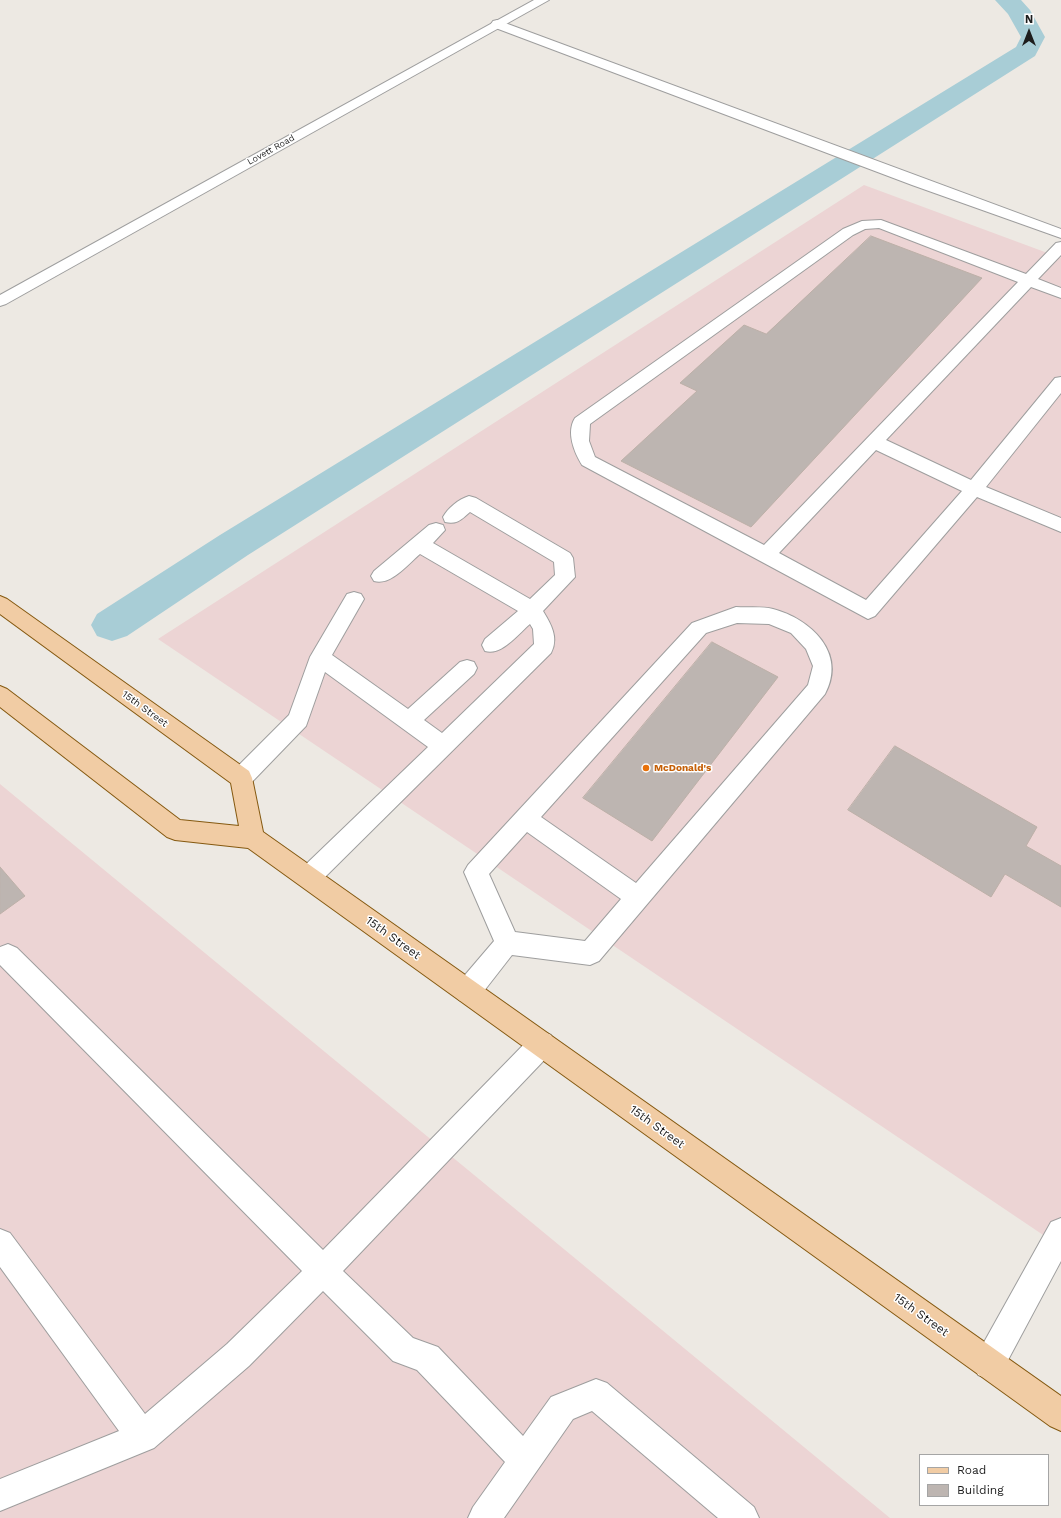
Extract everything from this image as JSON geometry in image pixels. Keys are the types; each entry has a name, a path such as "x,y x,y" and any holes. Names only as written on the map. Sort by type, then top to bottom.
{"main road":[{"name":"15th Street","path":"0,604 242,778"},
{"name":"15th Street","path":"0,695 175,830 253,838 1061,1415"},
{"path":"242,778 253,838"}],"street":[{"name":"Lovett Road","path":"0,301 543,0"},
{"path":"498,24 917,182 1061,234"},
{"path":"1061,293 881,224 862,225 848,232 581,422 580,441 588,461 868,611 974,488 1061,382"},
{"path":"766,555 1061,246"},
{"path":"874,442 974,488 1061,525"},
{"path":"452,517 469,503 563,558 565,577 532,610 492,645"},
{"path":"381,576 436,530"},
{"path":"309,878 544,647 544,628 532,610 419,544"},
{"path":"242,778 298,720 320,657 354,599"},
{"path":"736,615 770,616 798,628 815,645 823,666 818,688 590,953 508,943 476,872 698,628 736,615"},
{"path":"320,657 443,746"},
{"path":"408,722 467,668"},
{"path":"525,818 638,898"},
{"path":"468,991 508,943"},
{"path":"8,956 404,1350 427,1358 525,1460"},
{"path":"0,1495 143,1437 238,1355 323,1271 542,1044"},
{"path":"989,1364 1061,1232"},
{"path":"0,1243 143,1437"},
{"path":"484,1518 562,1408 596,1394 743,1518"}],"shaded area":[{"path":"864,185 1061,258 1061,1247 158,639"},
{"path":"0,784 890,1518 0,1518"}],"building":[{"path":"871,236 982,278 751,527 621,461 697,391 680,383 744,325 766,334"},
{"path":"712,642 778,677 652,841 583,798"},
{"path":"895,746 1037,827 1026,846 1061,866 1061,907 1005,874 991,897 848,810"},
{"path":"0,867 25,896 0,914"}],"waterway":[{"path":"112,625 234,545 1026,51 1033,37 1018,10 1007,0"}],"place":[{"name":"McDonald's","path":"646,768"}]}
